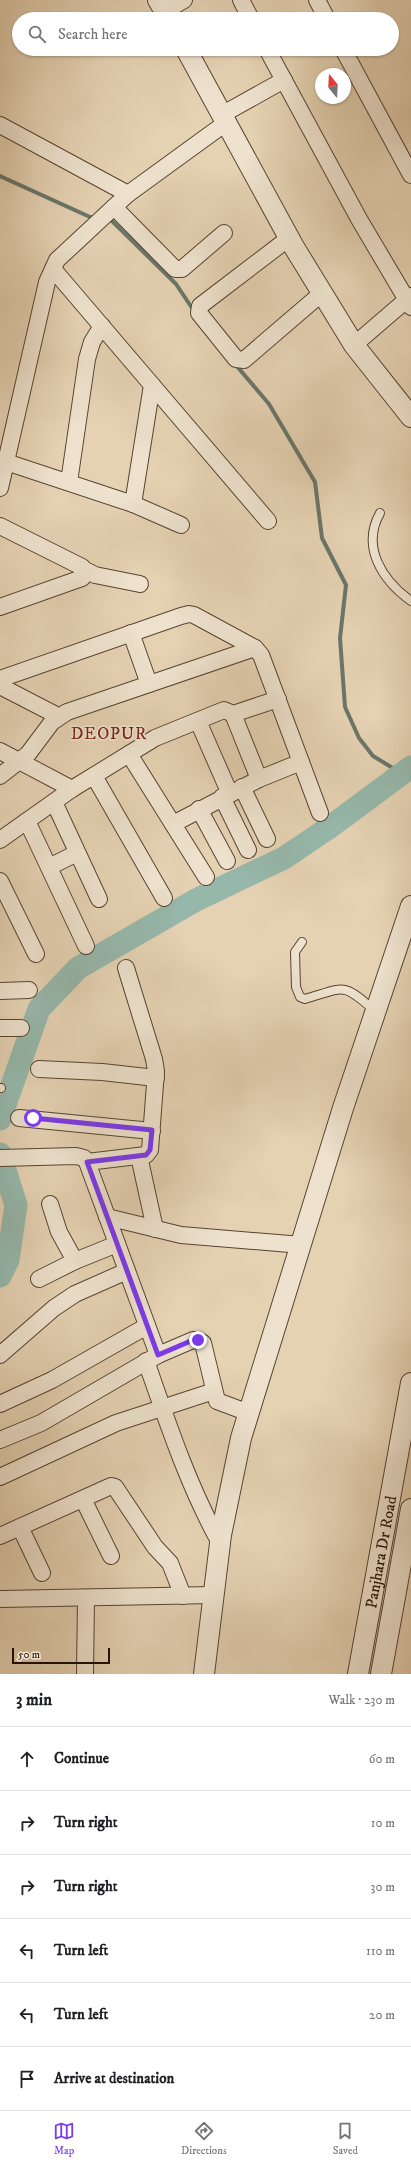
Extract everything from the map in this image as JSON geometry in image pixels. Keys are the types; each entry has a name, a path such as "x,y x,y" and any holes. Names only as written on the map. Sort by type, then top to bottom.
{"street":[{"path":"164,10 184,0"},
{"path":"241,0 247,12"},
{"path":"317,0 323,12"},
{"path":"190,56 289,238 354,346 411,417"},
{"path":"271,56 359,219 409,301 354,346"},
{"path":"347,56 411,175"},
{"path":"0,488 47,282 57,260 128,194 225,118 284,80"},
{"path":"0,125 128,194"},
{"path":"105,216 178,271 224,233"},
{"path":"289,238 200,306 199,313 236,359 244,360 322,293"},
{"path":"53,269 268,521"},
{"path":"68,482 87,359 92,342 102,326"},
{"path":"133,504 152,385"},
{"path":"6,462 133,504 181,525"},
{"path":"0,526 82,566 85,570 95,574 140,584"},
{"path":"0,607 82,578 85,570"},
{"path":"0,679 189,614 255,648 264,660 320,813"},
{"path":"131,633 149,684"},
{"path":"0,776 28,754 58,716 255,648"},
{"path":"0,686 58,716"},
{"path":"0,840 72,790 155,738 224,710 233,714 278,699"},
{"path":"233,714 259,779"},
{"path":"198,721 231,793 248,850"},
{"path":"0,751 21,760 72,790"},
{"path":"129,754 206,877"},
{"path":"173,824 198,809 259,779 301,762"},
{"path":"94,776 164,898"},
{"path":"231,793 267,839"},
{"path":"54,802 99,899"},
{"path":"198,809 227,860"},
{"path":"27,821 86,946"},
{"path":"49,867 77,853"},
{"path":"0,882 36,954"},
{"path":"204,1674 220,1543 241,1438 302,1245 343,1108 411,906"},
{"path":"87,1162 139,1156 149,1153 156,1078 154,1058 126,968"},
{"path":"0,991 29,990"},
{"path":"0,1028 21,1028"},
{"path":"39,1069 102,1072 156,1078"},
{"path":"19,1118 152,1130"},
{"path":"0,1158 21,1156 76,1156 84,1158 87,1162 147,1326 162,1407 183,1467 201,1509 220,1543"},
{"path":"139,1156 155,1229"},
{"path":"50,1204 59,1232 75,1261"},
{"path":"107,1217 181,1235 302,1245"},
{"path":"39,1279 75,1261 117,1244"},
{"path":"0,1355 54,1308 75,1294 127,1271"},
{"path":"0,1404 52,1380 147,1326"},
{"path":"0,1440 41,1423 152,1358 193,1340 198,1340 203,1343 217,1401 249,1413"},
{"name":"Panjhara Dr Road","path":"358,1674 411,1383"},
{"path":"0,1477 116,1423 214,1390"},
{"path":"0,1536 111,1486 118,1489 155,1546 170,1563 183,1596"},
{"path":"83,1499 111,1556"},
{"name":"Panjhara Dr Road","path":"381,1674 411,1509"},
{"path":"20,1527 42,1573"},
{"path":"0,1599 214,1595"},
{"path":"85,1674 86,1598"}],"lane":[{"path":"380,513 374,523 372,538 373,552 377,565 389,580 411,601"},
{"path":"302,942 295,952 296,987 300,997 305,999 339,989 347,989 375,1012"}],"waterway":[{"path":"0,176 90,217 97,218"},
{"path":"107,220 111,220 176,284 194,311"},
{"path":"235,364 269,404 315,482 322,538 346,585 340,638 345,707 359,738 373,756 401,773"},
{"path":"0,1119 39,1009 78,968 196,900 284,858 330,827 411,767"},
{"path":"0,1154 16,1205 8,1260 0,1276"}],"district":[{"name":"DEOPUR","path":"109,733"}],"route":[{"path":"33,1118 152,1130 150,1150 146,1155 87,1162 158,1355 193,1340 198,1340"}]}
